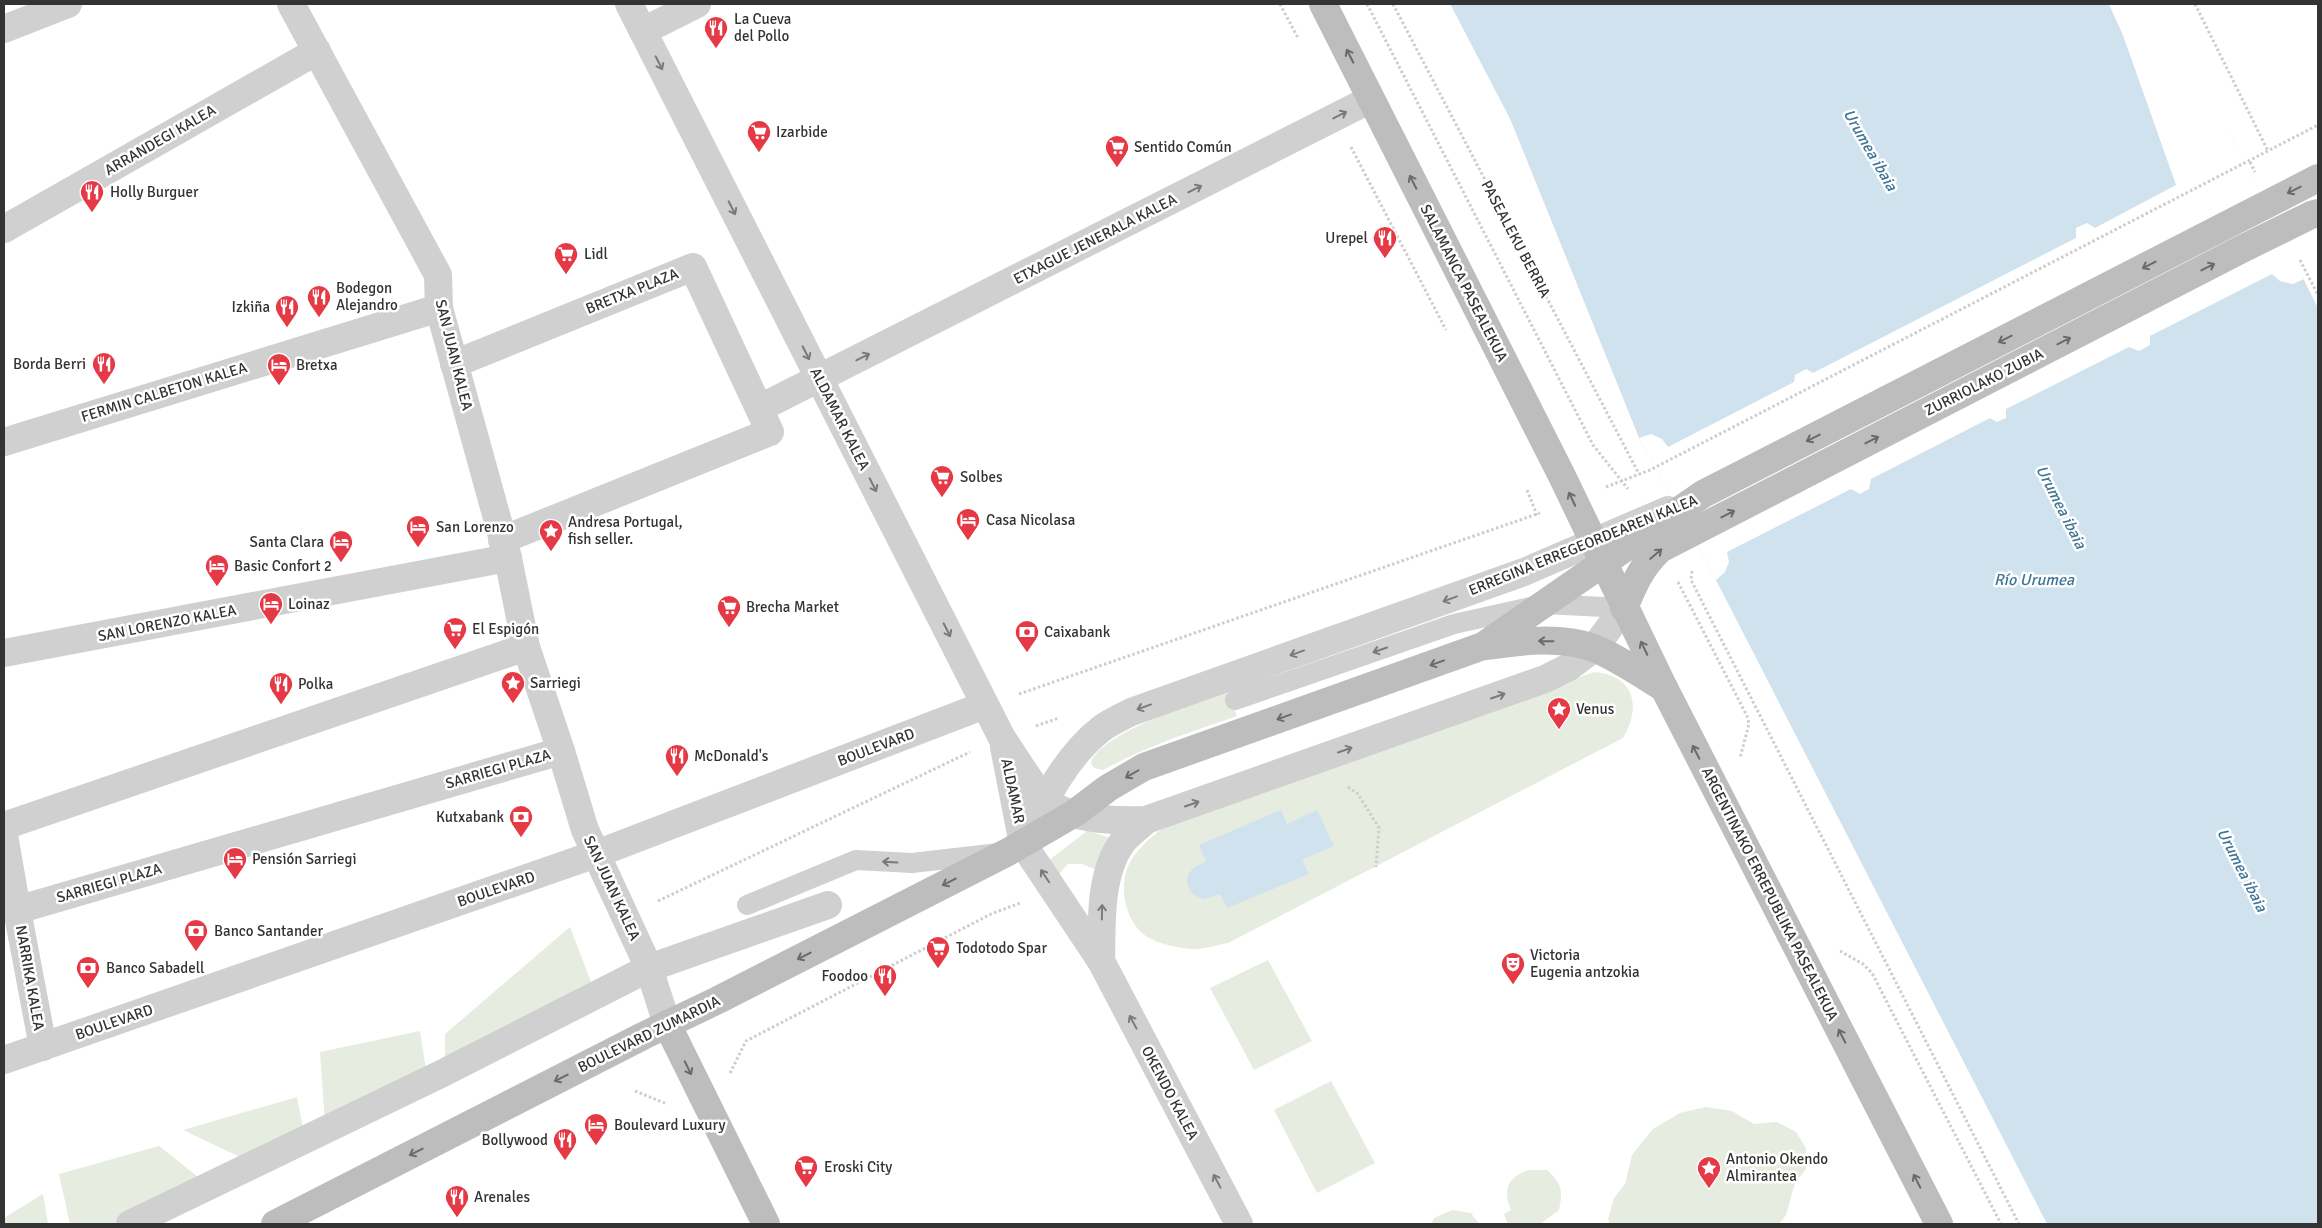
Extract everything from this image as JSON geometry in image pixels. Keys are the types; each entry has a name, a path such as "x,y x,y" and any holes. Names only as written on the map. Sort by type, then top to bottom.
{"main road":[{"name":"SALAMANCA PASEALEKUA","path":"1323,4 1562,476 1598,553"},
{"name":"ZURRIOLAKO ZUBIA","path":"1703,494 2318,178"},
{"name":"ZURRIOLAKO ZUBIA","path":"1680,518 2318,213"},
{"name":"ERREGINA ERREGEORDEAREN KALEA","path":"1624,608 1635,580 1646,562 1660,549 1680,518 1703,494"},
{"name":"ERREGINA ERREGEORDEAREN KALEA","path":"1016,848 1074,813 1108,788 1144,767 1483,646 1544,604 1598,553 1680,518"},
{"name":"ARGENTINAKO ERREPUBLIKA PASEALEKUA","path":"1598,553 1664,688 1939,1224"},
{"path":"1483,646 1519,641 1574,643 1594,648 1664,688"},
{"name":"BOULEVARD ZUMARDIA","path":"275,1224 1016,848"},
{"path":"667,1024 766,1224"}],"street":[{"path":"4,29 68,4"},
{"name":"SAN JUAN KALEA","path":"291,4 438,275 438,308 505,549 526,647"},
{"name":"ALDAMAR KALEA","path":"629,4 1002,738 1045,799 1057,807 1074,813"},
{"path":"643,31 697,4"},
{"name":"ARRANDEGI KALEA","path":"4,229 317,52"},
{"name":"ETXAGUE JENERALA KALEA","path":"819,380 1371,99"},
{"name":"BRETXA PLAZA","path":"454,364 693,267 770,432 505,549"},
{"name":"FERMIN CALBETON KALEA","path":"4,442 438,308"},
{"path":"760,408 819,380"},
{"name":"ERREGINA ERREGEORDEAREN KALEA","path":"1016,848 1062,771 1083,745 1102,728 1132,712 1524,572 1598,553 1646,519 1680,518"},
{"name":"SAN LORENZO KALEA","path":"4,653 505,549"},
{"name":"ERREGINA ERREGEORDEAREN KALEA","path":"1074,813 1107,821 1146,820 1545,679 1569,667 1594,648 1624,608"},
{"path":"4,826 526,647"},
{"name":"SARRIEGI PLAZA","path":"18,910 561,751 526,647"},
{"name":"BOULEVARD","path":"4,1060 596,854 985,706"},
{"name":"ALDAMAR","path":"1002,738 1016,848"},
{"name":"SAN JUAN KALEA","path":"561,751 585,830 649,968 667,1024"},
{"name":"OKENDO KALEA","path":"1101,961 1102,901 1110,872 1121,845 1146,820"},
{"path":"4,835 18,910"},
{"name":"OKENDO KALEA","path":"1016,848 1101,961 1239,1224"},
{"path":"130,1224 441,1074 649,968 828,905"},
{"name":"NARRIKA KALEA","path":"18,910 42,1047"}],"lane":[{"path":"1236,700 1454,624 1544,604 1624,608"},
{"path":"747,905 856,860 912,864 1016,848"}],"path":[{"path":"1280,4 1302,45"},
{"path":"1367,4 1593,445 1634,495 1646,519"},
{"name":"PASEALEKU BERRIA","path":"1393,4 1639,474"},
{"path":"2195,4 2268,151"},
{"path":"1335,117 1449,336"},
{"path":"1597,491 1650,470 2250,162 2318,125"},
{"path":"2299,257 2316,286 2318,295"},
{"path":"1650,470 1653,477"},
{"path":"1524,482 1537,515"},
{"path":"985,706 1545,512"},
{"path":"1660,549 1747,716 1749,724 1738,765"},
{"path":"1693,563 1691,580 2019,1224"},
{"path":"1358,794 1379,828 1376,867"},
{"path":"730,1074 746,1041 991,914 1020,902 1029,904"},
{"path":"1835,948 1863,964 1872,973 2001,1224"}],"shaded area":[{"path":"1594,672 1608,674 1618,679 1631,694 1633,704 1632,715 1623,738 1228,943 1195,949 1171,946 1158,942 1142,933 1136,927 1128,911 1124,894 1127,869 1138,850 1165,826"},
{"path":"1228,690 1237,716 1152,747 1103,770 1094,768 1091,763 1098,752 1111,741 1130,730 1174,710"},
{"path":"1087,831 1108,837 1097,870 1082,864 1068,864 1058,875 1048,861"},
{"path":"570,927 591,982 445,1060 445,1034"},
{"path":"1268,960 1312,1041 1254,1070 1210,988"},
{"path":"420,1031 426,1070 325,1123 320,1052"},
{"path":"1331,1081 1375,1163 1317,1193 1274,1110"},
{"path":"297,1097 304,1134 246,1160 183,1130"},
{"path":"1706,1107 1732,1111 1754,1124 1777,1122 1796,1132 1806,1148 1806,1169 1795,1183 1786,1215 1779,1224 1610,1224 1608,1219 1614,1198 1625,1184 1632,1155 1653,1129 1680,1113"},
{"path":"159,1146 202,1180 112,1224 70,1224 59,1174"},
{"path":"1529,1170 1547,1170 1556,1179 1561,1192 1559,1210 1540,1224 1508,1224 1504,1214 1511,1210 1508,1203 1507,1190 1516,1176"},
{"path":"43,1194 48,1224 4,1224 4,1218"},
{"path":"1452,1210 1471,1213 1479,1224 1431,1224 1434,1218"}],"water":[{"name":"Río Urumea","path":"1450,4 2109,4 2123,35 2177,185 2221,162 2229,131 2318,308 2318,1224 2047,1224 1716,580 1639,438 1510,119"},
{"path":"1281,810 1287,824 1317,810 1334,846 1302,860 1309,874 1227,908 1220,894 1204,899 1192,893 1187,881 1190,872 1206,861 1199,845"}],"pier":[{"path":"1448,4 1450,4 1510,119 1639,438 1627,415 1508,120"},
{"path":"2109,4 2112,4 2125,35 2178,182 2218,161 2215,153 2219,139 2228,129 2304,279 2293,284 2280,281 2272,274 2150,336 2150,345 2139,351 2129,347 2006,409 2006,418 1997,422 1990,418 1871,479 1869,489 1860,494 1851,489 1727,552 1729,562 1725,572 1716,580 1639,438 1651,434 1662,439 1668,447 1794,382 1795,375 1806,369 1813,373 2076,238 2076,228 2087,223 2095,228 2176,185 2123,35"}],"place":[{"name":"La Cueva del Pollo","path":"716,49"},
{"name":"Izarbide","path":"759,153"},
{"name":"Sentido Común","path":"1117,168"},
{"name":"Holly Burguer","path":"92,213"},
{"name":"Urepel","path":"1385,259"},
{"name":"Lidl","path":"566,275"},
{"name":"Bodegon Alejandro","path":"319,318"},
{"name":"Izkiña","path":"287,328"},
{"name":"Borda Berri","path":"104,385"},
{"name":"Bretxa","path":"279,386"},
{"name":"Solbes","path":"942,498"},
{"name":"Casa Nicolasa","path":"968,541"},
{"name":"San Lorenzo","path":"418,548"},
{"name":"Andresa Portugal, fish seller.","path":"551,552"},
{"name":"Santa Clara","path":"341,563"},
{"name":"Basic Confort 2","path":"217,587"},
{"name":"Loinaz","path":"271,625"},
{"name":"Brecha Market","path":"729,628"},
{"name":"El Espigón","path":"455,650"},
{"name":"Caixabank","path":"1027,653"},
{"name":"Sarriegi","path":"513,704"},
{"name":"Polka","path":"281,705"},
{"name":"Venus","path":"1559,730"},
{"name":"McDonald's","path":"677,777"},
{"name":"Kutxabank","path":"521,838"},
{"name":"Pensión Sarriegi","path":"235,880"},
{"name":"Banco Santander","path":"196,952"},
{"name":"Todotodo Spar","path":"938,969"},
{"name":"Victoria Eugenia antzokia","path":"1513,985"},
{"name":"Banco Sabadell","path":"88,989"},
{"name":"Foodoo","path":"885,997"},
{"name":"Boulevard Luxury","path":"596,1146"},
{"name":"Bollywood","path":"565,1161"},
{"name":"Eroski City","path":"806,1188"},
{"name":"Antonio Okendo Almirantea","path":"1709,1189"},
{"name":"Arenales","path":"457,1218"}],"water label":[{"name":"Urumea ibaia","path":"1870,150"},
{"name":"Urumea ibaia","path":"2061,507"},
{"name":"Urumea ibaia","path":"2242,870"}]}
